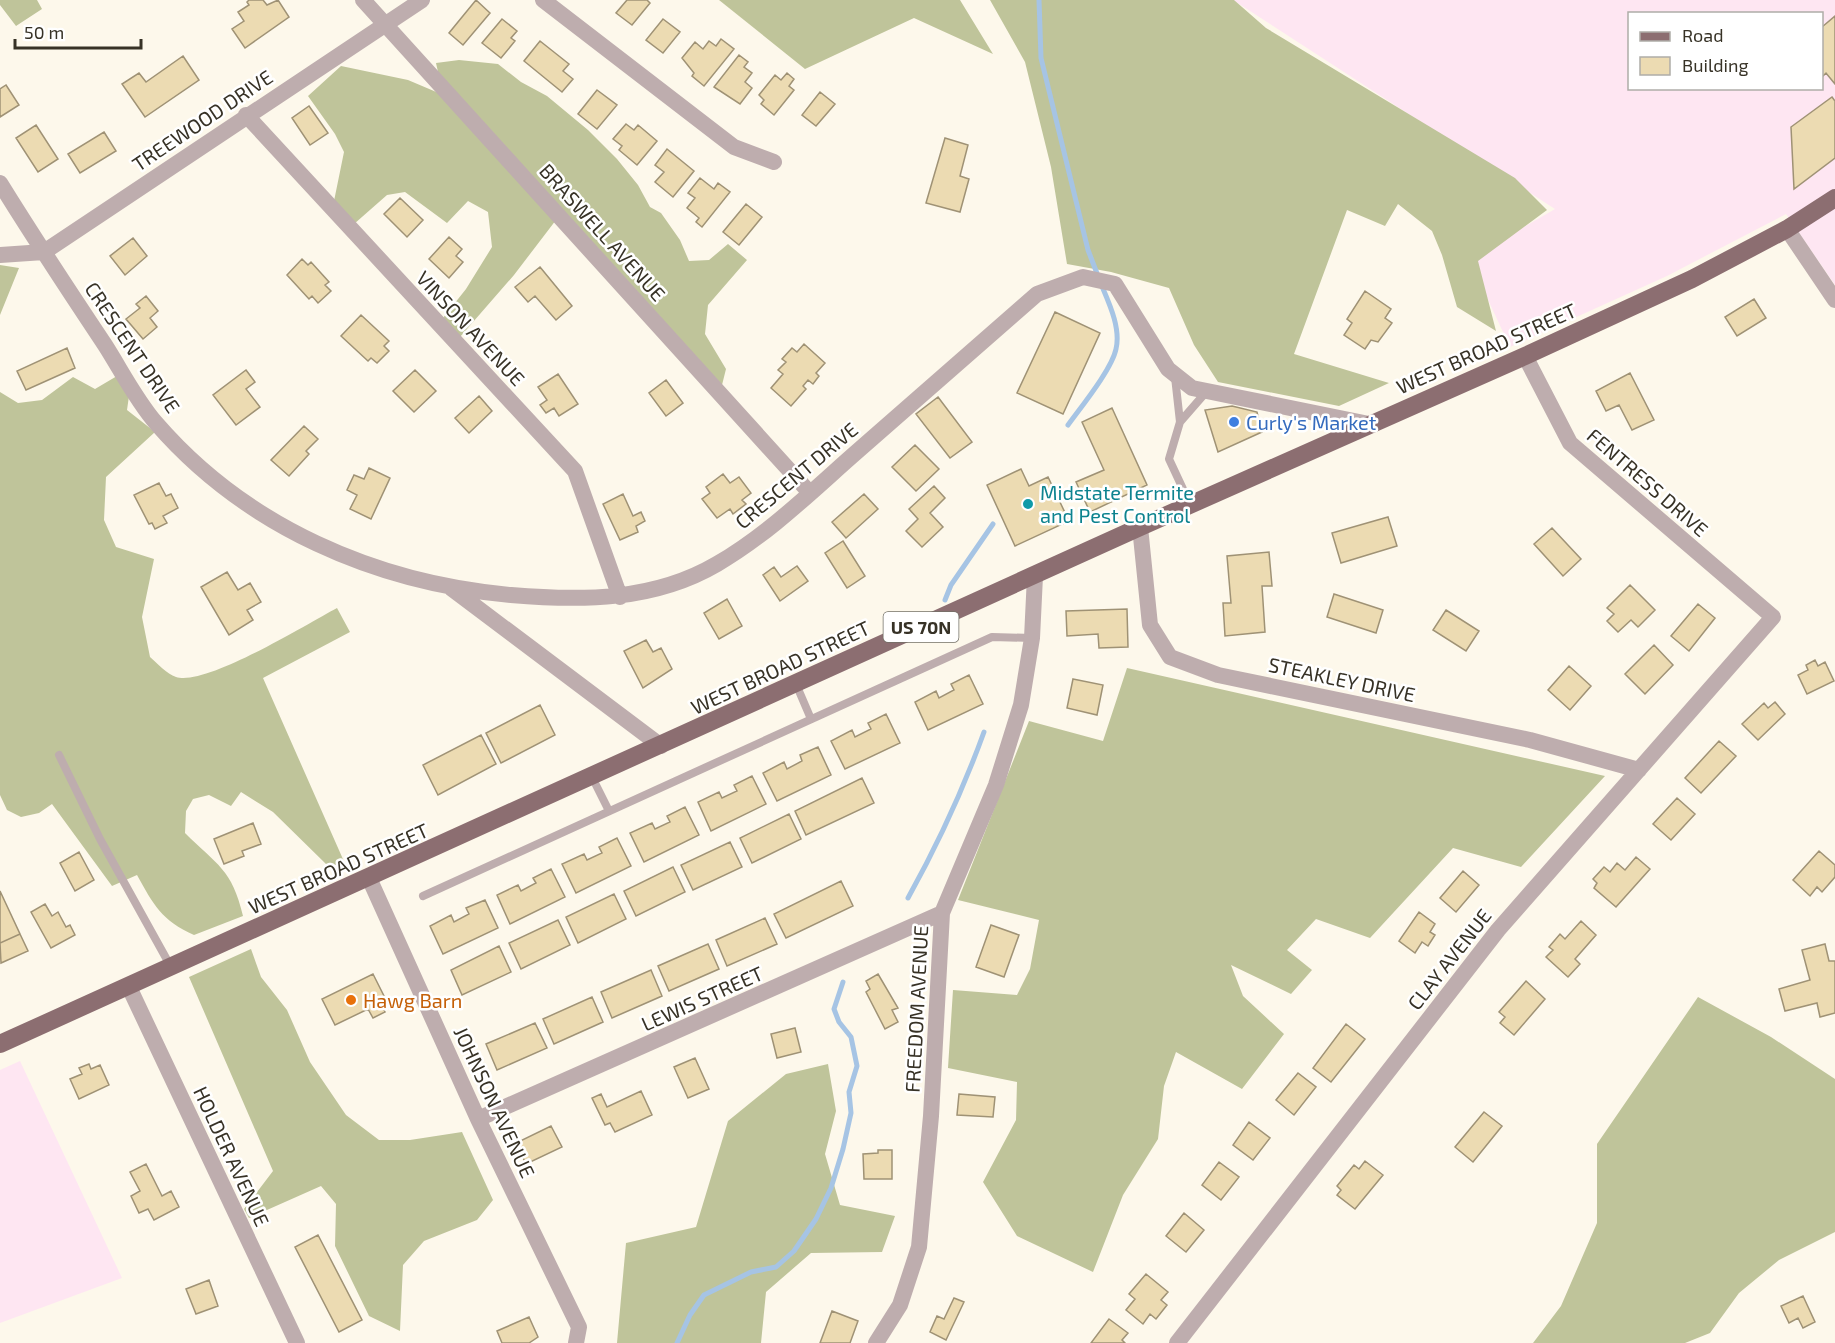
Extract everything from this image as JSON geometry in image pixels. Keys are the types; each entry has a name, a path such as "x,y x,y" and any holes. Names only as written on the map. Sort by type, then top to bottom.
{"main road":[{"name":"WEST BROAD STREET","path":"0,1044 1190,504 1525,356 1692,279 1787,229 1835,198"}],"street":[{"name":"BRASWELL AVENUE","path":"363,0 810,493"},
{"name":"TREEWOOD DRIVE","path":"44,252 422,0"},
{"path":"543,0 734,147 774,162"},
{"name":"VINSON AVENUE","path":"246,116 574,471 620,597"},
{"name":"CRESCENT DRIVE","path":"0,183 154,421 192,460 226,488 287,527 349,559 450,588 563,599 620,597 672,585 716,565 770,529 1037,294 1083,277 1115,284 1168,369 1192,388 1370,424"},
{"path":"1787,229 1835,300"},
{"path":"0,255 44,252"},
{"name":"FENTRESS DRIVE","path":"1525,356 1570,443 1773,618"},
{"name":"STEAKLEY DRIVE","path":"1140,527 1150,624 1170,657 1218,675 1530,740 1639,770"},
{"name":"FREEDOM AVENUE","path":"876,1343 900,1305 919,1247 931,1116 942,913 996,785 1021,705 1032,638 1035,576"},
{"path":"450,588 661,746"},
{"name":"CLAY AVENUE","path":"1177,1343 1498,930 1773,618"},
{"name":"JOHNSON AVENUE","path":"369,878 478,1119 579,1327 576,1343"},
{"name":"LEWIS STREET","path":"478,1119 942,913"},
{"name":"HOLDER AVENUE","path":"129,987 297,1343"}],"lane":[{"path":"1174,374 1180,422 1169,459 1190,504"},
{"path":"1180,422 1207,391"},
{"path":"423,896 992,637 1032,638"},
{"path":"796,684 811,719"},
{"path":"60,755 100,839 171,968"},
{"path":"592,777 609,811"}],"shaded area":[{"path":"1233,0 1835,0 1835,285 1786,214 1667,276 1510,347 1469,259 1555,209"},
{"path":"20,1061 122,1278 0,1323 0,1070"}],"green space":[{"path":"0,0 37,0 42,9 16,26 0,5"},
{"path":"719,0 960,0 993,54 914,18 805,69"},
{"path":"990,0 1234,0 1266,28 1515,178 1547,210 1478,261 1496,331 1457,307 1442,255 1432,231 1398,204 1385,226 1347,210 1294,354 1389,383 1339,406 1218,382 1194,345 1169,288 1111,272 1067,264 1051,167 1025,62"},
{"path":"459,60 498,64 521,82 547,96 588,130 617,159 638,185 650,207 661,213 680,240 689,261 709,260 728,244 747,260 708,305 705,334 726,369 722,385 438,72 436,63"},
{"path":"341,66 408,80 441,94 556,220 514,275 460,337 443,318 466,289 492,247 488,212 468,201 447,223 405,192 387,195 354,224 334,201 344,152 335,134 308,96"},
{"path":"0,265 19,268 0,315"},
{"path":"117,376 129,396 127,410 155,432 106,477 104,520 116,547 154,559 142,617 150,657 173,676 190,678 232,664 281,640 337,608 350,632 263,678 346,866 326,864 273,812 241,792 231,806 209,795 193,799 186,811 185,833 222,869 234,888 243,916 194,935 166,918 148,895 137,875 112,886 52,804 39,813 21,817 7,810 0,795 0,392 18,403 42,400 73,377 95,389"},
{"path":"1127,668 1605,776 1521,867 1453,848 1370,938 1316,919 1287,950 1312,970 1291,994 1231,965 1243,996 1284,1034 1242,1089 1176,1052 1164,1086 1158,1139 1123,1195 1093,1272 1017,1236 983,1182 1016,1120 1017,1082 948,1068 953,990 1017,995 1030,969 1039,920 958,900 1029,721 1103,741"},
{"path":"251,949 261,977 287,1010 310,1062 346,1115 379,1140 410,1140 462,1132 493,1200 477,1220 424,1241 403,1265 400,1331 369,1316 335,1246 336,1204 321,1186 249,1218 244,1209 273,1171 189,977"},
{"path":"1698,997 1771,1037 1835,1079 1835,1232 1779,1260 1739,1293 1710,1333 1685,1343 1533,1343 1561,1306 1597,1223 1597,1144"},
{"path":"828,1064 836,1111 825,1154 840,1205 895,1216 882,1252 811,1253 766,1292 761,1343 617,1343 626,1243 696,1227 728,1121 786,1074"}],"building":[{"path":"263,0 267,5 278,0 289,17 245,48 232,29 244,21 238,12 249,5 247,2"},
{"path":"476,0 490,13 463,45 449,33"},
{"path":"627,0 647,0 650,3 632,25 616,13"},
{"path":"1835,16 1835,84 1826,73 1823,76 1823,26"},
{"path":"502,19 517,31 511,38 515,41 501,58 482,43"},
{"path":"663,19 680,32 663,53 646,40"},
{"path":"721,39 734,49 704,86 692,76 694,73 682,58 695,42 703,49 709,41 716,46"},
{"path":"540,41 569,64 563,71 573,79 562,92 524,61"},
{"path":"739,55 748,62 744,67 752,73 745,82 752,88 740,104 714,87"},
{"path":"183,56 199,80 145,117 122,84 139,73 146,82"},
{"path":"787,73 794,79 789,86 794,90 774,115 761,104 764,100 759,95 775,75 781,80"},
{"path":"6,85 19,105 0,117 0,89"},
{"path":"597,90 617,105 597,129 578,114"},
{"path":"820,92 835,104 816,126 802,115"},
{"path":"1832,97 1835,101 1835,158 1794,189 1791,127"},
{"path":"309,106 328,133 310,145 292,118"},
{"path":"626,124 634,130 638,125 657,141 637,165 619,150 622,146 613,139"},
{"path":"36,125 58,159 38,172 16,138"},
{"path":"104,132 116,151 80,173 68,154"},
{"path":"945,138 968,145 960,176 969,179 960,212 926,203"},
{"path":"667,149 694,171 673,197 655,182 664,172 655,165"},
{"path":"700,178 714,189 718,183 730,192 702,227 696,222 699,218 687,208 695,198 688,193"},
{"path":"400,198 423,220 407,237 384,214"},
{"path":"746,204 762,217 739,245 723,232"},
{"path":"449,237 462,249 456,256 463,262 449,278 429,259"},
{"path":"133,238 147,256 125,275 110,256"},
{"path":"302,259 308,265 311,262 329,282 325,285 331,291 318,303 312,296 309,299 287,275"},
{"path":"540,267 572,306 556,320 535,296 528,302 515,287"},
{"path":"1365,291 1391,309 1385,318 1392,323 1378,342 1371,340 1365,349 1344,335 1352,323 1347,319"},
{"path":"146,296 158,311 150,318 157,327 143,339 126,319 140,308 136,304"},
{"path":"1754,299 1766,318 1737,336 1725,317"},
{"path":"1055,312 1100,333 1063,414 1017,393"},
{"path":"361,315 389,341 384,346 389,351 377,363 371,358 368,361 341,336"},
{"path":"804,344 825,363 816,373 819,376 813,384 808,380 803,386 806,389 791,406 771,388 783,374 778,370 786,362 782,359 792,348 797,352"},
{"path":"67,348 75,368 26,390 17,371"},
{"path":"246,370 255,382 246,389 260,407 236,425 213,395"},
{"path":"415,370 436,391 414,412 393,391"},
{"path":"1630,373 1654,420 1632,430 1619,405 1606,411 1596,391"},
{"path":"558,374 578,404 559,416 554,408 546,413 540,405 547,400 538,387"},
{"path":"666,380 683,403 666,416 649,393"},
{"path":"479,396 492,411 469,433 455,418"},
{"path":"938,397 972,442 950,458 916,414"},
{"name":"Curly's Market","path":"1232,406 1257,412 1262,432 1218,452 1205,410"},
{"path":"1112,408 1147,485 1090,512 1076,482 1104,470 1082,422"},
{"path":"304,426 318,439 306,451 309,454 289,476 271,460"},
{"path":"915,445 939,469 916,491 892,467"},
{"path":"369,468 390,478 371,519 350,509 357,495 347,490 354,475 364,479"},
{"name":"Midstate Termite and Pest Control","path":"1021,469 1029,486 1048,477 1069,521 1015,546 987,485"},
{"path":"723,474 730,483 739,477 751,493 742,500 746,504 733,514 730,509 717,518 702,499 710,493 706,487"},
{"path":"159,483 166,496 171,494 178,508 163,516 167,523 155,529 152,523 149,524 134,495"},
{"path":"934,486 945,498 930,513 943,527 922,547 906,531 918,519 909,509"},
{"path":"623,494 633,516 641,512 645,521 636,526 638,532 620,540 603,504"},
{"path":"864,494 878,509 846,538 832,522"},
{"path":"1388,517 1397,546 1341,563 1332,533"},
{"path":"1552,528 1581,559 1563,576 1534,544"},
{"path":"843,541 865,576 847,588 825,553"},
{"path":"1269,552 1272,586 1262,586 1265,632 1225,636 1223,603 1231,603 1227,556"},
{"path":"797,566 808,581 780,601 763,575 774,567 781,577"},
{"path":"227,572 238,590 250,583 261,602 247,610 253,620 229,635 201,587"},
{"path":"1630,585 1655,610 1638,627 1631,620 1618,632 1607,621 1614,614 1607,608"},
{"path":"1334,594 1383,610 1376,633 1327,617"},
{"path":"727,599 742,626 719,639 704,613"},
{"path":"1698,604 1715,618 1689,651 1671,636"},
{"path":"1127,609 1128,647 1099,648 1098,634 1067,636 1066,611"},
{"path":"1446,610 1479,631 1466,651 1433,630"},
{"path":"646,640 653,652 661,648 672,669 643,688 624,651"},
{"path":"1654,645 1673,665 1645,694 1625,674"},
{"path":"1815,660 1818,666 1825,662 1834,681 1807,694 1798,675 1808,670 1806,665"},
{"path":"1569,666 1591,686 1570,710 1548,690"},
{"path":"969,675 983,704 928,730 915,702 936,691 939,698 954,690 951,684"},
{"path":"1073,679 1103,685 1097,715 1067,708"},
{"path":"1775,702 1785,714 1758,740 1742,724 1764,703 1768,708"},
{"path":"540,705 555,735 501,763 486,733"},
{"path":"886,714 900,743 845,769 831,741 852,730 855,737 871,729 868,723"},
{"path":"481,735 496,764 438,795 423,765"},
{"path":"1719,741 1736,756 1701,793 1685,778"},
{"path":"818,747 831,775 777,801 763,773 784,762 787,769 802,761 800,755"},
{"path":"752,776 766,804 711,831 698,802 719,792 722,798 737,791 734,785"},
{"path":"862,778 874,803 806,835 795,811"},
{"path":"1677,798 1695,814 1671,840 1653,824"},
{"path":"685,807 699,835 644,862 630,833 652,823 655,829 670,822 667,816"},
{"path":"789,814 801,839 752,863 740,838"},
{"path":"253,823 261,844 242,851 244,856 224,864 214,839"},
{"path":"617,838 631,866 576,893 562,864 584,854 587,860 602,853 599,847"},
{"path":"730,842 742,867 693,890 681,865"},
{"path":"1819,851 1835,865 1835,877 1822,892 1817,887 1810,896 1793,880"},
{"path":"79,852 94,880 75,891 60,863"},
{"path":"1636,857 1650,869 1616,907 1594,888 1597,883 1593,879 1604,867 1610,872 1617,863 1625,870"},
{"path":"673,867 685,892 636,916 624,891"},
{"path":"551,869 565,897 510,924 497,895 518,885 521,891 536,883 533,878"},
{"path":"1463,871 1479,885 1456,912 1440,898"},
{"path":"841,881 853,906 786,938 774,914"},
{"path":"0,891 20,934 0,943"},
{"path":"614,894 626,919 578,943 566,917"},
{"path":"485,900 498,928 443,954 430,926 451,915 454,922 469,914 466,908"},
{"path":"45,904 52,916 58,912 66,927 70,925 75,935 51,948 31,912"},
{"path":"1419,912 1435,924 1430,932 1435,935 1428,946 1422,942 1415,953 1399,941"},
{"path":"765,918 777,944 727,966 716,940"},
{"path":"558,920 570,945 521,969 509,943"},
{"path":"1581,921 1596,935 1575,959 1580,964 1568,977 1546,957 1553,950 1549,947 1560,934 1565,939"},
{"path":"991,925 1019,935 1004,977 976,967"},
{"path":"20,934 28,951 1,963 0,943"},
{"path":"708,944 719,969 669,991 658,966"},
{"path":"1825,944 1829,961 1835,961 1835,1013 1820,1017 1817,1003 1785,1011 1779,989 1810,980 1802,950"},
{"path":"499,946 511,972 462,995 451,970"},
{"path":"651,970 662,996 612,1018 601,992"},
{"name":"Hawg Barn","path":"373,974 385,998 379,1001 385,1012 373,1018 368,1009 335,1025 322,999"},
{"path":"878,974 898,1008 892,1010 898,1022 885,1029 866,992 870,989 866,981"},
{"path":"1526,981 1545,999 1514,1035 1500,1023 1505,1017 1499,1012"},
{"path":"592,997 603,1022 554,1044 543,1019"},
{"path":"535,1023 547,1048 497,1070 486,1044"},
{"path":"1346,1024 1365,1039 1331,1082 1313,1068"},
{"path":"795,1028 801,1052 777,1058 771,1034"},
{"path":"695,1058 709,1089 688,1098 674,1067"},
{"path":"89,1064 91,1069 100,1065 109,1085 79,1099 70,1079 82,1074 79,1068"},
{"path":"1298,1073 1316,1087 1294,1115 1276,1100"},
{"path":"641,1091 652,1115 615,1132 610,1123 605,1125 592,1098 601,1094 607,1107"},
{"path":"959,1094 995,1097 993,1117 957,1115"},
{"path":"1484,1112 1502,1126 1473,1162 1455,1147"},
{"path":"1249,1122 1270,1138 1253,1160 1233,1145"},
{"path":"551,1126 562,1147 526,1164 516,1143"},
{"path":"878,1150 892,1150 892,1179 864,1179 863,1154 878,1153"},
{"path":"1365,1161 1383,1175 1355,1209 1337,1195 1341,1190 1337,1186 1354,1165 1359,1169"},
{"path":"1219,1162 1239,1177 1221,1200 1202,1185"},
{"path":"146,1164 162,1196 171,1191 179,1207 154,1220 148,1209 139,1213 131,1196 140,1191 130,1172"},
{"path":"1184,1213 1204,1230 1186,1252 1166,1236"},
{"path":"318,1235 362,1320 339,1332 295,1247"},
{"path":"1146,1274 1168,1292 1161,1300 1167,1305 1156,1319 1150,1314 1143,1324 1126,1310 1135,1299 1129,1294"},
{"path":"209,1280 218,1306 196,1314 186,1289"},
{"path":"1803,1296 1815,1322 1803,1328 1798,1318 1789,1323 1781,1306"},
{"path":"954,1298 964,1302 946,1340 930,1332 937,1316 944,1319"},
{"path":"832,1311 858,1321 850,1343 820,1343"},
{"path":"529,1317 538,1337 529,1343 502,1343 497,1331"},
{"path":"1109,1319 1128,1333 1122,1340 1125,1343 1091,1343"}],"waterway":[{"path":"1039,0 1041,58 1088,250 1098,276"},
{"path":"1068,425 1109,367 1116,349 1116,324 1101,284"},
{"path":"945,600 951,585 993,524"},
{"path":"908,898 949,816 984,732"},
{"path":"677,1343 690,1315 704,1295 751,1272 776,1267 794,1251 816,1219 831,1188 851,1113 849,1092 857,1066 851,1037 839,1022 834,1009 843,982"}],"place":[{"name":"Curly's Market","path":"1234,422"},
{"name":"Midstate Termite and Pest Control","path":"1028,504"},
{"name":"Hawg Barn","path":"351,1000"}]}
